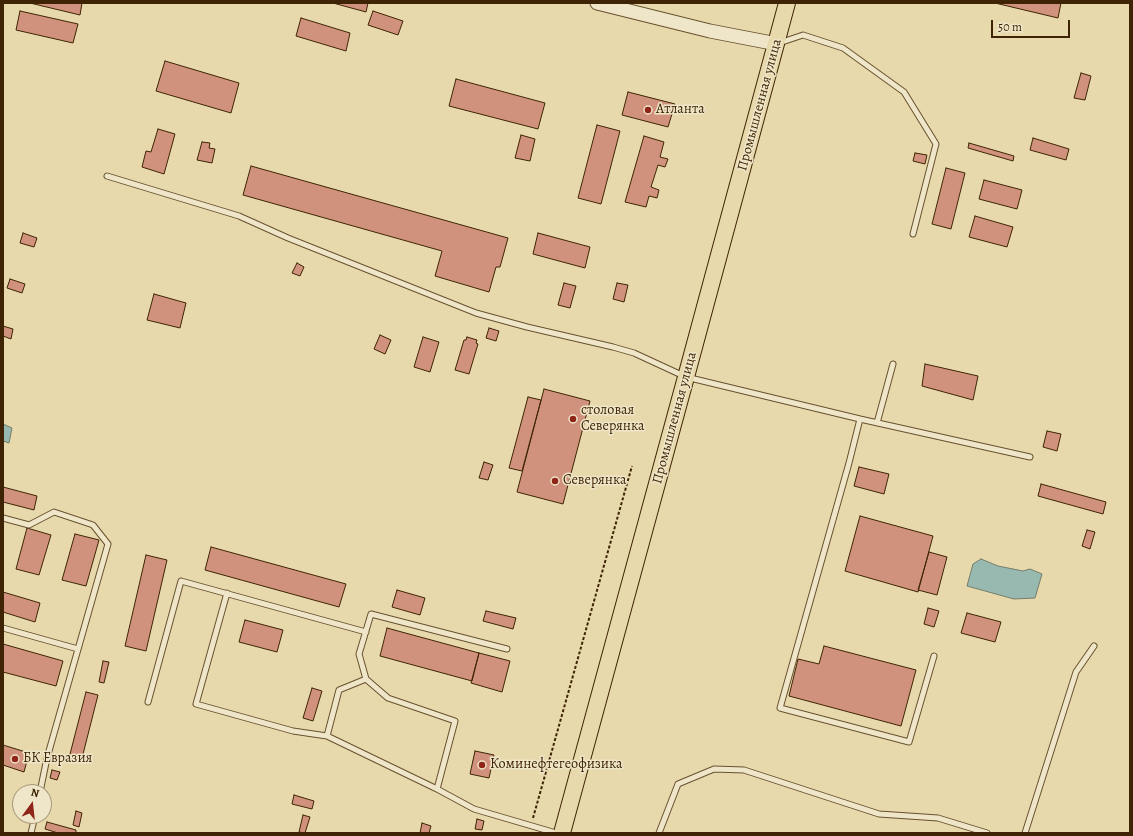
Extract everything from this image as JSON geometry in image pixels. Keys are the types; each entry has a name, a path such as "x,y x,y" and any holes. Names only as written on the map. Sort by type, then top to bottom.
{"main road":[{"name":"Промышленная улица","path":"562,833 787,3"}],"street":[{"path":"597,3 627,7 710,32 777,44"}],"lane":[{"path":"777,44 803,35 843,48 904,92 936,144 913,234"},
{"path":"107,176 239,216 288,238 476,313 634,353 686,377 877,423 1030,457"},
{"path":"877,423 893,364"},
{"path":"860,419 780,708 909,742 934,656"},
{"path":"3,518 29,525 54,512 93,525 108,544 46,758 41,784"},
{"path":"148,702 181,581 366,632"},
{"path":"227,594 196,704 293,731 327,736 474,808 556,833"},
{"path":"437,789 455,721 388,698 366,679 359,654 371,614 507,649"},
{"path":"3,628 78,649"},
{"path":"1025,833 1076,672 1094,646"},
{"path":"327,736 339,690 366,679"},
{"path":"660,833 678,784 714,769 744,770 880,814 938,818 987,833"}],"path":[{"path":"531,826 632,466"}],"water":[{"path":"3,424 12,428 9,443 3,441"},
{"path":"981,559 998,566 1023,571 1030,569 1042,574 1035,598 1014,599 967,586 973,564"}],"building":[{"path":"30,3 82,3 80,15"},
{"path":"333,3 368,3 366,12"},
{"path":"995,3 1061,3 1058,18"},
{"path":"20,11 78,24 73,43 16,30"},
{"path":"373,11 403,21 398,35 368,25"},
{"path":"301,18 350,33 346,51 296,36"},
{"path":"165,61 239,83 231,113 156,91"},
{"path":"1081,73 1091,76 1085,100 1074,98"},
{"path":"456,79 545,103 538,129 449,106"},
{"name":"Атланта","path":"628,92 675,104 668,127 622,115"},
{"path":"597,125 620,131 601,204 578,198"},
{"path":"158,129 175,134 164,174 142,167 146,151 151,152"},
{"path":"521,135 535,139 530,161 515,158"},
{"path":"644,136 664,142 660,157 668,159 665,167 658,165 651,187 659,190 657,198 649,196 646,207 625,202"},
{"path":"1033,138 1069,149 1066,160 1030,150"},
{"path":"202,142 210,143 209,148 215,149 212,163 197,160"},
{"path":"969,143 1014,156 1013,161 968,148"},
{"path":"915,153 927,155 925,164 913,161"},
{"path":"251,166 508,238 500,267 496,267 489,292 435,276 442,251 243,195"},
{"path":"946,168 965,173 951,229 932,224"},
{"path":"984,180 1022,190 1017,209 979,199"},
{"path":"975,216 1013,227 1007,247 969,237"},
{"path":"23,233 37,238 34,247 20,243"},
{"path":"538,233 590,247 585,268 533,254"},
{"path":"297,263 304,267 300,276 292,273"},
{"path":"10,279 25,284 22,293 7,288"},
{"path":"564,283 576,286 570,308 558,305"},
{"path":"617,283 628,285 624,302 613,299"},
{"path":"154,294 186,303 180,328 147,320"},
{"path":"3,326 13,329 11,339 3,336"},
{"path":"489,328 499,331 496,341 486,338"},
{"path":"380,335 391,340 385,354 374,349"},
{"path":"423,337 439,342 430,372 414,367"},
{"path":"467,337 477,340 476,343 478,344 469,374 455,370 464,340 466,340"},
{"path":"925,364 978,376 973,400 922,386"},
{"path":"544,389 590,401 563,504 517,492"},
{"path":"528,397 541,400 522,471 509,468"},
{"path":"1047,431 1061,434 1057,451 1043,447"},
{"path":"484,462 493,465 488,480 479,478"},
{"path":"859,467 889,474 884,494 854,486"},
{"path":"1041,484 1106,502 1103,514 1038,496"},
{"path":"3,487 37,496 34,510 3,502"},
{"path":"860,516 933,536 918,592 845,571"},
{"path":"27,528 51,535 39,575 16,569"},
{"path":"1087,530 1095,532 1090,549 1082,546"},
{"path":"75,534 99,540 86,586 62,580"},
{"path":"211,547 346,584 339,607 205,570"},
{"path":"929,552 947,557 937,595 918,590"},
{"path":"146,555 167,560 146,651 125,646"},
{"path":"397,590 425,598 420,615 392,607"},
{"path":"3,592 40,603 35,622 3,612"},
{"path":"928,608 939,611 934,627 924,624"},
{"path":"486,611 516,618 513,629 483,621"},
{"path":"967,613 1001,622 995,642 961,633"},
{"path":"245,620 283,630 277,652 239,642"},
{"path":"387,628 479,653 472,681 380,656"},
{"path":"3,644 63,661 56,686 3,672"},
{"path":"824,646 916,670 901,726 789,696 798,659 819,664"},
{"path":"479,653 510,661 502,692 471,683"},
{"path":"103,661 109,662 104,683 99,682"},
{"path":"312,688 322,691 313,721 303,718"},
{"path":"86,692 98,695 81,762 69,758"},
{"name":"БК Евразия","path":"3,745 29,753 24,772 3,765"},
{"name":"Коминефтегеофизика","path":"475,751 494,755 489,778 470,774"},
{"path":"52,770 60,772 57,780 50,778"},
{"path":"294,795 314,801 312,809 292,804"},
{"path":"76,811 82,813 79,827 73,825"},
{"path":"303,815 310,817 305,833 299,832"},
{"path":"477,819 484,821 482,830 475,829"},
{"path":"52,823 76,830 76,833 58,833 45,829 46,824"},
{"path":"422,823 431,826 429,833 420,833"}],"place":[{"name":"Атланта","path":"648,110"},
{"name":"столовая Северянка","path":"573,419"},
{"name":"Северянка","path":"555,481"},
{"name":"БК Евразия","path":"15,759"},
{"name":"Коминефтегеофизика","path":"482,765"}]}
